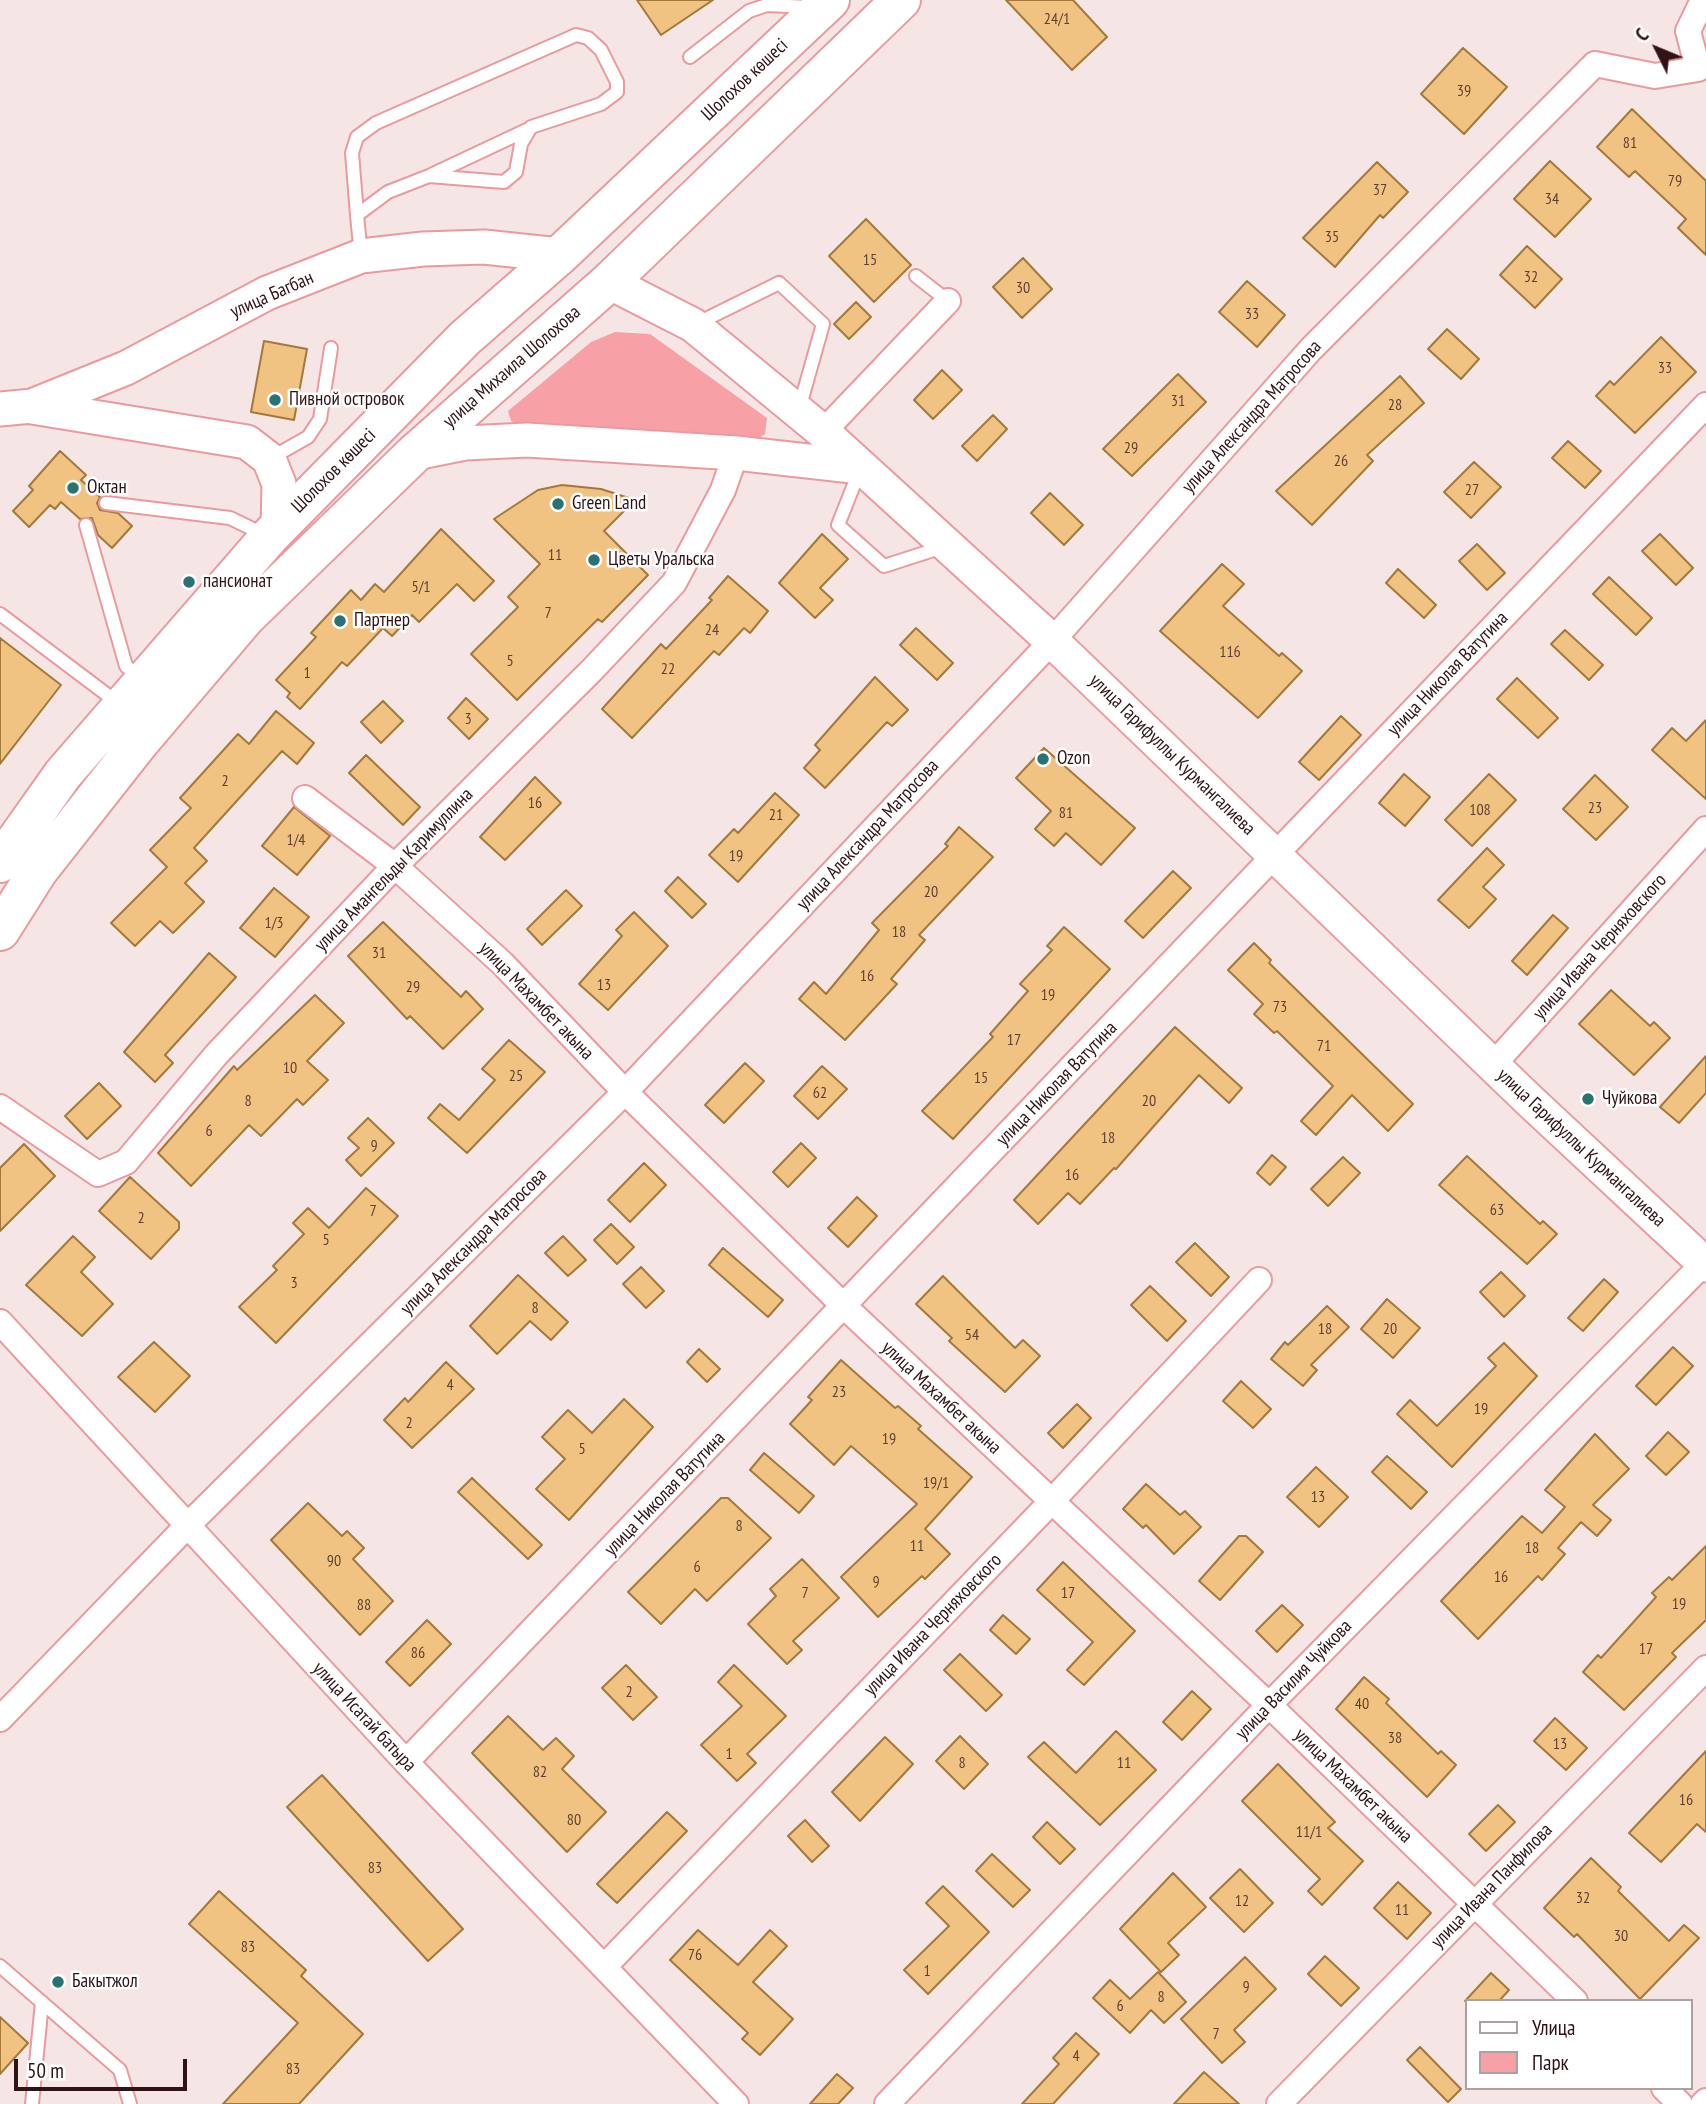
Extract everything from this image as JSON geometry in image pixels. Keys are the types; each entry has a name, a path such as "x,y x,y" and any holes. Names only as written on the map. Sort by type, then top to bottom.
{"highway":[{"path":"560,255 609,282 901,0"},
{"name":"Шолохов көшесі","path":"0,863 63,774 274,532 465,338 560,255 825,4"},
{"name":"улица Михаила Шолохова","path":"415,453 609,282"},
{"path":"0,931 38,872 129,754 246,617 415,453"}],"street":[{"name":"улица Александра Матросова","path":"3,1711 625,1092 1052,640 1311,349 1595,64 1655,76 1702,73 1688,31 1703,0"},
{"name":"улица Багбан","path":"16,408 126,368 267,293 361,256 423,249 484,247 560,255"},
{"name":"улица Гарифуллы Курмангалиева","path":"609,282 693,325 861,467 1052,640 1493,1065 1705,1263"},
{"path":"810,422 948,301"},
{"name":"улица Николая Ватутина","path":"406,1762 845,1307 1706,405"},
{"path":"16,408 247,442 269,459 279,484 274,532"},
{"path":"415,453 465,443 527,440 736,453 861,467"},
{"name":"улица Амангельды Каримуллина","path":"0,1107 98,1174 126,1163 216,1055 395,866 592,670 674,583 723,490 736,453"},
{"name":"улица Махамбет акына","path":"305,798 395,866 503,964 625,1092 845,1307 1269,1705 1572,1999"},
{"name":"улица Ивана Черняховского","path":"1493,1065 1706,830"},
{"name":"улица Василия Чуйкова","path":"887,2104 1269,1705 1705,1263"},
{"name":"улица Ивана Черняховского","path":"604,1967 1051,1502 1259,1280"},
{"name":"улица Исатай батыра","path":"0,1322 186,1527 406,1762 736,2104"},
{"name":"улица Ивана Панфилова","path":"1279,2104 1706,1668"},
{"path":"1666,2090 1680,2104"}],"lane":[{"path":"690,57 749,11 767,5 825,4"},
{"path":"357,215 388,192 429,176 531,127 601,104 617,92 617,82 601,50 588,38 576,35 376,123 358,137 352,153 357,215 361,256"},
{"path":"429,176 504,181 516,172 521,144 531,127"},
{"path":"916,276 948,301"},
{"path":"693,325 779,283 823,324 810,422"},
{"path":"269,459 308,437 320,419 331,348"},
{"path":"861,467 838,524 884,566 947,545"},
{"path":"106,503 230,518 274,532"},
{"path":"86,524 132,693"},
{"path":"0,614 132,693"},
{"path":"0,1966 120,2070 130,2104"},
{"path":"32,2104 42,2002"}],"green space":[{"path":"615,332 650,334 767,418 765,434 751,443 525,430 511,421 508,411 591,342"}],"building":[{"path":"637,0 713,0 661,35"},
{"path":"1006,0 1073,0 1107,37 1072,70"},
{"path":"1463,48 1507,87 1464,134 1421,94"},
{"path":"1632,109 1706,181 1706,255 1678,228 1686,219 1635,171 1629,177 1597,147"},
{"path":"1550,161 1591,199 1555,237 1514,199"},
{"path":"1377,162 1408,192 1383,218 1380,215 1335,267 1303,238"},
{"path":"866,219 911,265 874,302 829,256"},
{"path":"1527,246 1562,279 1535,308 1500,275"},
{"path":"1023,258 1052,289 1022,318 993,287"},
{"path":"1247,281 1285,315 1257,347 1219,312"},
{"path":"856,302 871,317 849,339 834,324"},
{"path":"1447,329 1479,359 1461,379 1428,349"},
{"path":"1661,337 1696,372 1635,433 1596,396 1610,381 1614,385"},
{"path":"264,341 307,349 294,420 251,412"},
{"path":"942,370 962,390 933,419 914,400"},
{"path":"1178,374 1206,402 1132,476 1103,449"},
{"path":"1400,376 1424,403 1367,455 1373,461 1312,525 1276,491"},
{"path":"993,415 1007,429 977,461 962,446"},
{"path":"1568,441 1601,471 1585,488 1552,458"},
{"path":"60,451 86,475 81,480 100,497 97,503 100,510 118,513 132,526 112,548 98,535 92,518 80,519 61,502 55,509 50,505 29,527 13,511 33,490 29,486"},
{"path":"1474,462 1501,487 1471,518 1444,492"},
{"path":"562,485 601,489 635,500 604,531 648,575 602,622 598,619 517,700 471,654 518,607 508,597 540,564 494,519 538,490"},
{"path":"1050,493 1083,525 1064,545 1031,513"},
{"path":"441,529 494,581 474,601 457,584 419,622 412,615 392,636 383,628 347,666 342,662 300,709 287,697 290,693 276,680 316,637 311,633 351,590 361,600 375,584 384,592"},
{"path":"822,534 848,559 820,588 833,600 815,618 779,583"},
{"path":"1660,534 1693,568 1676,585 1642,551"},
{"path":"1477,544 1505,573 1487,590 1459,561"},
{"path":"1222,564 1244,584 1223,606 1279,656 1282,653 1302,671 1258,718 1160,631"},
{"path":"1398,569 1436,605 1424,618 1386,583"},
{"path":"728,576 768,611 750,633 744,628 719,655 714,651 632,738 602,709 661,644 666,649 712,600 709,598"},
{"path":"1609,577 1652,618 1636,635 1593,594"},
{"path":"916,628 953,663 937,680 900,645"},
{"path":"1565,630 1603,665 1589,680 1551,644"},
{"path":"0,638 61,685 0,764"},
{"path":"875,677 908,710 892,726 887,722 825,788 804,768 820,750 815,745"},
{"path":"1517,678 1558,718 1538,738 1497,699"},
{"path":"466,698 488,719 469,739 448,718"},
{"path":"383,701 403,721 381,743 361,722"},
{"path":"276,711 314,743 297,764 282,751 194,848 207,861 185,883 204,902 173,933 160,921 135,946 111,923 167,867 150,850 191,808 180,798 238,734 249,744"},
{"path":"1341,716 1361,735 1319,780 1299,762"},
{"path":"1706,720 1706,799 1652,750 1672,728 1686,741"},
{"path":"1044,748 1135,828 1101,865 1066,833 1054,846 1035,829 1051,811 1016,778"},
{"path":"366,755 420,807 403,825 349,773"},
{"path":"1404,774 1430,797 1405,826 1379,803"},
{"path":"1489,774 1516,800 1472,846 1445,820"},
{"path":"1595,775 1628,807 1596,840 1563,809"},
{"path":"535,777 561,803 505,860 480,837"},
{"path":"775,793 799,815 738,882 709,855 734,829 738,833"},
{"path":"294,807 330,836 297,875 262,846"},
{"path":"959,827 993,857 919,935 925,940 891,979 897,984 845,1040 799,999 814,982 826,994 879,930 872,923 948,846 945,844"},
{"path":"1487,848 1504,865 1483,887 1496,899 1469,928 1438,900"},
{"path":"1173,871 1191,888 1143,938 1125,921"},
{"path":"678,877 706,904 692,918 665,891"},
{"path":"274,888 309,917 275,957 240,928"},
{"path":"566,890 582,906 542,945 527,929"},
{"path":"634,912 668,946 608,1010 579,984 622,936 616,930"},
{"path":"1553,915 1568,928 1527,975 1512,961"},
{"path":"383,922 461,997 466,991 483,1009 443,1049 410,1016 407,1019 348,956"},
{"path":"1064,927 1110,969 953,1139 922,1111 993,1037 990,1034 1028,991 1020,984 1052,950 1047,946"},
{"path":"1254,943 1271,960 1269,963 1413,1104 1388,1131 1352,1095 1316,1135 1301,1121 1333,1086 1277,1031 1274,1033 1254,1014 1263,1004 1228,970"},
{"path":"209,953 236,977 165,1055 173,1063 155,1082 124,1052"},
{"path":"1611,990 1650,1026 1654,1022 1670,1038 1634,1075 1579,1024"},
{"path":"315,995 344,1023 307,1061 328,1080 303,1105 297,1099 261,1136 249,1125 191,1186 158,1153 234,1066 237,1070"},
{"path":"1175,1027 1242,1088 1229,1103 1199,1075 1116,1169 1114,1168 1080,1204 1068,1193 1038,1224 1014,1200"},
{"path":"509,1040 545,1072 467,1153 428,1118 440,1104 459,1120 495,1080 482,1069"},
{"path":"1706,1056 1706,1093 1679,1123 1660,1107"},
{"path":"745,1063 764,1081 724,1123 705,1105"},
{"path":"822,1066 847,1089 818,1119 794,1096"},
{"path":"99,1083 121,1106 87,1139 65,1116"},
{"path":"368,1118 394,1143 361,1176 346,1160 359,1148 348,1138"},
{"path":"801,1143 816,1158 788,1187 773,1172"},
{"path":"24,1144 55,1176 0,1231 0,1168"},
{"path":"1272,1155 1286,1167 1270,1185 1257,1173"},
{"path":"1467,1156 1540,1224 1543,1221 1557,1234 1527,1264 1439,1185"},
{"path":"1343,1157 1360,1173 1328,1206 1311,1189"},
{"path":"644,1163 666,1185 630,1222 608,1200"},
{"path":"130,1177 179,1222 179,1229 151,1259 99,1211"},
{"path":"366,1188 398,1216 276,1343 239,1307 277,1270 273,1266 304,1234 293,1223 308,1208 329,1228"},
{"path":"857,1197 877,1216 848,1247 828,1228"},
{"path":"611,1224 634,1247 617,1264 594,1240"},
{"path":"73,1236 95,1257 81,1272 113,1304 82,1336 26,1285"},
{"path":"563,1236 586,1260 568,1276 545,1253"},
{"path":"1195,1243 1229,1277 1211,1296 1176,1262"},
{"path":"723,1248 783,1300 768,1317 709,1265"},
{"path":"641,1267 664,1291 646,1308 623,1284"},
{"path":"1501,1272 1525,1296 1504,1317 1480,1292"},
{"path":"518,1275 568,1322 551,1340 530,1321 497,1354 470,1326"},
{"path":"943,1276 1015,1348 1023,1340 1040,1356 1005,1392 949,1341 952,1338 916,1304"},
{"path":"1604,1279 1618,1292 1583,1331 1568,1318"},
{"path":"1150,1286 1186,1321 1167,1341 1131,1305"},
{"path":"1387,1299 1420,1328 1393,1358 1361,1329"},
{"path":"1327,1306 1349,1327 1311,1365 1317,1370 1303,1386 1271,1359 1285,1342 1288,1345"},
{"path":"154,1342 190,1376 155,1412 118,1377"},
{"path":"1504,1343 1537,1376 1452,1467 1397,1414 1410,1400 1437,1426 1496,1366 1488,1358"},
{"path":"1673,1347 1693,1366 1656,1405 1636,1386"},
{"path":"699,1349 720,1369 707,1382 687,1362"},
{"path":"841,1360 895,1408 898,1406 921,1426 918,1429 972,1477 925,1529 950,1554 925,1579 922,1576 878,1617 841,1577 917,1504 851,1446 834,1465 790,1424 812,1400 808,1397"},
{"path":"446,1362 474,1389 412,1448 384,1420 405,1398 408,1402"},
{"path":"1241,1381 1271,1409 1253,1428 1223,1401"},
{"path":"624,1399 653,1427 569,1520 536,1489 565,1459 542,1437 568,1410 592,1433"},
{"path":"1077,1404 1091,1418 1063,1448 1048,1433"},
{"path":"1668,1432 1689,1452 1666,1475 1646,1456"},
{"path":"1595,1434 1629,1469 1593,1505 1611,1520 1597,1536 1581,1522 1558,1548 1565,1554 1542,1580 1538,1576 1478,1639 1441,1601 1522,1516 1542,1533 1565,1507 1545,1490"},
{"path":"764,1453 814,1496 799,1513 750,1470"},
{"path":"1387,1456 1427,1492 1411,1509 1372,1472"},
{"path":"1316,1467 1348,1497 1319,1527 1287,1497"},
{"path":"472,1478 542,1545 528,1559 458,1492"},
{"path":"1146,1484 1180,1515 1185,1511 1201,1527 1174,1554 1146,1525 1143,1528 1123,1509"},
{"path":"721,1498 728,1498 771,1538 707,1601 695,1589 661,1624 628,1592"},
{"path":"308,1503 342,1536 347,1531 364,1548 353,1559 393,1601 360,1635 271,1540"},
{"path":"1239,1536 1246,1536 1263,1552 1220,1600 1199,1581"},
{"path":"1706,1546 1706,1620 1672,1653 1676,1657 1624,1710 1583,1672 1598,1655 1601,1658 1656,1597 1652,1593 1669,1577 1672,1580"},
{"path":"802,1559 839,1598 793,1641 802,1650 787,1664 748,1624 776,1596 770,1589"},
{"path":"1063,1562 1135,1631 1084,1685 1067,1670 1093,1642 1037,1590"},
{"path":"1282,1605 1303,1625 1277,1652 1256,1631"},
{"path":"1003,1615 1030,1639 1016,1654 990,1630"},
{"path":"427,1620 451,1644 410,1686 386,1662"},
{"path":"960,1654 1002,1695 986,1711 944,1670"},
{"path":"626,1665 657,1697 633,1720 602,1688"},
{"path":"734,1665 786,1716 747,1754 756,1763 737,1781 701,1745 742,1706 718,1682"},
{"path":"1364,1677 1389,1699 1386,1703 1438,1754 1441,1751 1456,1765 1427,1797 1336,1709"},
{"path":"1192,1691 1211,1709 1182,1740 1163,1722"},
{"path":"508,1716 543,1750 556,1738 574,1756 562,1769 606,1812 567,1852 472,1753"},
{"path":"1555,1718 1587,1748 1566,1770 1534,1741"},
{"path":"1116,1731 1156,1770 1100,1825 1028,1757 1044,1742 1076,1773"},
{"path":"960,1736 988,1764 964,1789 936,1761"},
{"path":"885,1737 913,1764 860,1821 832,1792"},
{"path":"1706,1751 1706,1832 1697,1824 1661,1862 1629,1833"},
{"path":"1278,1764 1335,1822 1328,1828 1363,1861 1322,1905 1308,1891 1320,1879 1242,1801"},
{"path":"322,1775 463,1929 428,1961 287,1807"},
{"path":"1498,1805 1515,1822 1486,1851 1469,1834"},
{"path":"667,1812 687,1831 617,1903 597,1884"},
{"path":"805,1820 829,1846 812,1862 788,1836"},
{"path":"1047,1822 1075,1849 1060,1864 1033,1837"},
{"path":"992,1854 1030,1890 1013,1907 976,1871"},
{"path":"1591,1858 1621,1887 1618,1891 1669,1941 1684,1925 1699,1938 1640,1999 1577,1934 1574,1937 1544,1908"},
{"path":"1240,1869 1273,1903 1244,1932 1210,1898"},
{"path":"1173,1873 1206,1907 1168,1943 1179,1955 1161,1972 1120,1929"},
{"path":"1398,1882 1431,1913 1407,1939 1374,1908"},
{"path":"943,1886 989,1932 928,1994 904,1970 949,1926 926,1903"},
{"path":"219,1891 306,1970 301,1976 363,2034 299,2104 223,2104 298,2023 189,1924"},
{"path":"698,1930 738,1965 770,1930 787,1946 753,1982 793,2019 760,2055 742,2039 748,2033 670,1960"},
{"path":"1325,1956 1359,1988 1341,2006 1308,1974"},
{"path":"1245,1957 1276,1989 1234,2030 1245,2042 1222,2063 1181,2019"},
{"path":"1158,1972 1186,2002 1164,2023 1151,2010 1130,2033 1093,1998 1110,1980 1130,1999"},
{"path":"1491,1973 1509,1990 1501,1999 1467,1999"},
{"path":"0,2017 28,2043 0,2074"},
{"path":"1076,2033 1099,2054 1053,2104 1022,2104 1059,2064 1053,2058"},
{"path":"1420,2047 1461,2089 1448,2102 1407,2060"},
{"path":"1204,2072 1239,2104 1174,2104"},
{"path":"837,2074 853,2088 838,2104 810,2104"}],"place":[{"name":"Пивной островок","path":"275,400"},
{"name":"Октан","path":"73,488"},
{"name":"Green Land","path":"558,504"},
{"name":"Цветы Уральска","path":"594,560"},
{"name":"пансионат","path":"189,582"},
{"name":"Партнер","path":"340,621"},
{"name":"Ozon","path":"1043,759"},
{"name":"Чуйкова","path":"1588,1099"},
{"name":"Бакытжол","path":"58,1982"}]}
